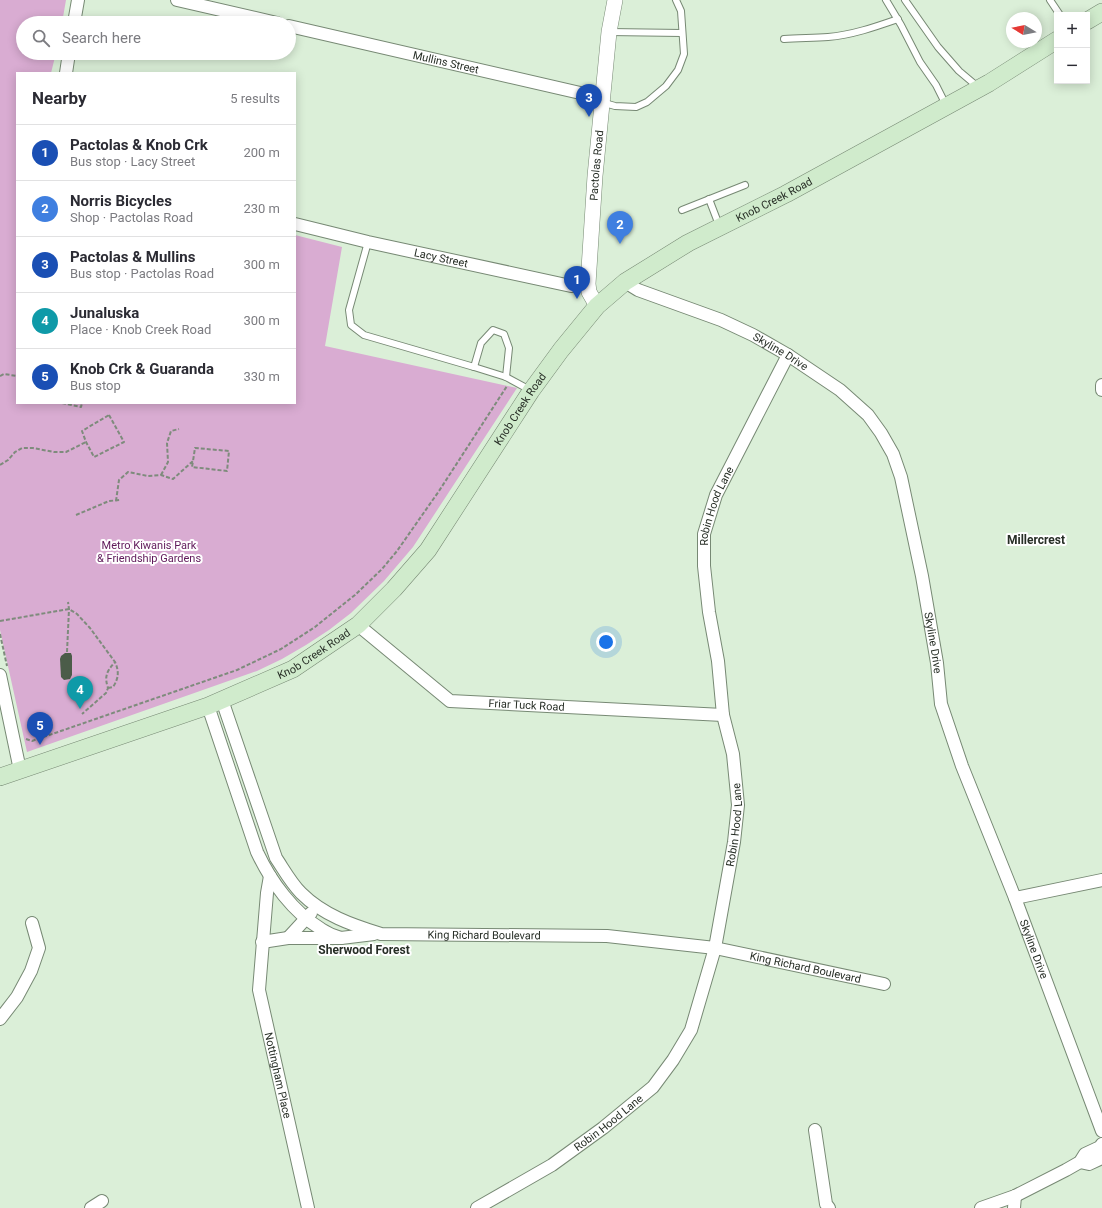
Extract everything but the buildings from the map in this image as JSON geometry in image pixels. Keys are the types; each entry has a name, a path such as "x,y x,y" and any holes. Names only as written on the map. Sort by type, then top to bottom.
{"main road":[{"path":"1090,19 1102,12"},
{"name":"Knob Creek Road","path":"0,777 215,703 293,669 358,625 394,589 428,550 531,390 597,306 625,282 688,243 786,194 979,88 1054,42"}],"street":[{"path":"75,16 78,0"},
{"path":"177,0 247,16"},
{"name":"Pactolas Road","path":"597,306 589,292 588,284 602,98 609,32 616,0"},
{"name":"Mullins Street","path":"296,28 602,98"},
{"path":"66,72 68,60"},
{"name":"Lacy Street","path":"296,224 368,242 571,286 588,284"},
{"name":"Skyline Drive","path":"625,282 638,290 721,320 753,335 788,355 840,390 868,416 881,433 893,454 900,477 922,576 937,663 940,704 962,766 1015,898 1102,1131"},
{"name":"Robin Hood Lane","path":"477,1208 552,1165 603,1128 653,1087 673,1060 691,1030 715,948 734,842 738,805 733,754 723,715 718,661 709,612 704,566 704,534 716,495 788,355"},
{"path":"1102,385 1102,390"},
{"name":"Friar Tuck Road","path":"358,625 450,701 723,715"},
{"path":"4,673 20,770"},
{"path":"215,703 257,852 262,864 283,895 307,919 321,930 341,938"},
{"name":"King Richard Boulevard","path":"215,703 276,858 302,893 335,918 381,934 607,936 715,948 884,984"},
{"path":"262,864 276,858"},
{"name":"Nottingham Place","path":"270,876 262,942 259,990 308,1208"},
{"path":"1015,898 1102,880"},
{"path":"288,938 307,919 317,905"},
{"path":"0,1019 17,997 31,971 39,948 32,924"},
{"path":"262,942 288,938 341,938 381,934"},
{"path":"815,1130 825,1197 829,1208"},
{"path":"981,1208 1014,1202 1080,1162 1085,1154 1100,1147 1102,1144"},
{"path":"1080,1162 1089,1164 1102,1158"},
{"path":"92,1208 102,1201"}],"lane":[{"path":"602,98 608,104 614,106 636,107 656,96 666,86 678,70 684,54 681,11 676,0"},
{"path":"886,0 898,19 920,62 936,85 946,105"},
{"path":"905,0 942,52 959,71 979,88"},
{"path":"1050,0 1058,12"},
{"path":"784,39 828,37 876,26 898,19"},
{"path":"609,32 682,33"},
{"path":"682,210 745,185"},
{"path":"709,199 720,227"},
{"path":"368,242 349,310 351,326 364,335 509,378 531,390"},
{"path":"474,367 482,343 493,330 504,334 509,348 509,378"}],"path":[{"path":"0,376 4,374 16,376"},
{"path":"24,738 32,741 237,670 281,649 315,627 355,595 382,569 397,551 439,490 509,378"},
{"path":"67,404 81,407 82,404"},
{"path":"109,415 124,442 94,457 86,442 82,431 109,415"},
{"path":"161,475 168,462 167,443 171,431 179,429"},
{"path":"0,465 22,448 66,452 86,442"},
{"path":"116,501 119,480 128,472 148,476 161,475 173,478 193,460 195,448 229,451 227,471 192,468 193,460"},
{"path":"76,515 109,501 120,500"},
{"path":"68,602 68,652"},
{"path":"0,621 69,609 77,614 90,628 115,662 119,671 117,682 113,687 108,688"},
{"path":"0,634 4,673"},
{"path":"82,714 106,693 108,688 106,681 108,671 115,662"}],"green space":[{"name":"Metro Kiwanis Park & Friendship Gardens","path":"0,0 66,0 63,16 16,16 16,60 54,60 51,72 16,72 16,404 296,404 296,235 342,247 325,346 517,388 413,547 384,581 351,613 329,630 282,659 257,671 27,752 0,630"}],"place":[{"name":"Pactolas & Mullins","path":"589,117"},
{"name":"Norris Bicycles","path":"620,244"},
{"name":"Pactolas & Knob Crk","path":"577,299"},
{"name":"Junaluska","path":"80,709"},
{"name":"Knob Crk & Guaranda","path":"40,745"}],"district":[{"name":"Millercrest","path":"1036,540"},
{"name":"Sherwood Forest","path":"364,950"}]}
